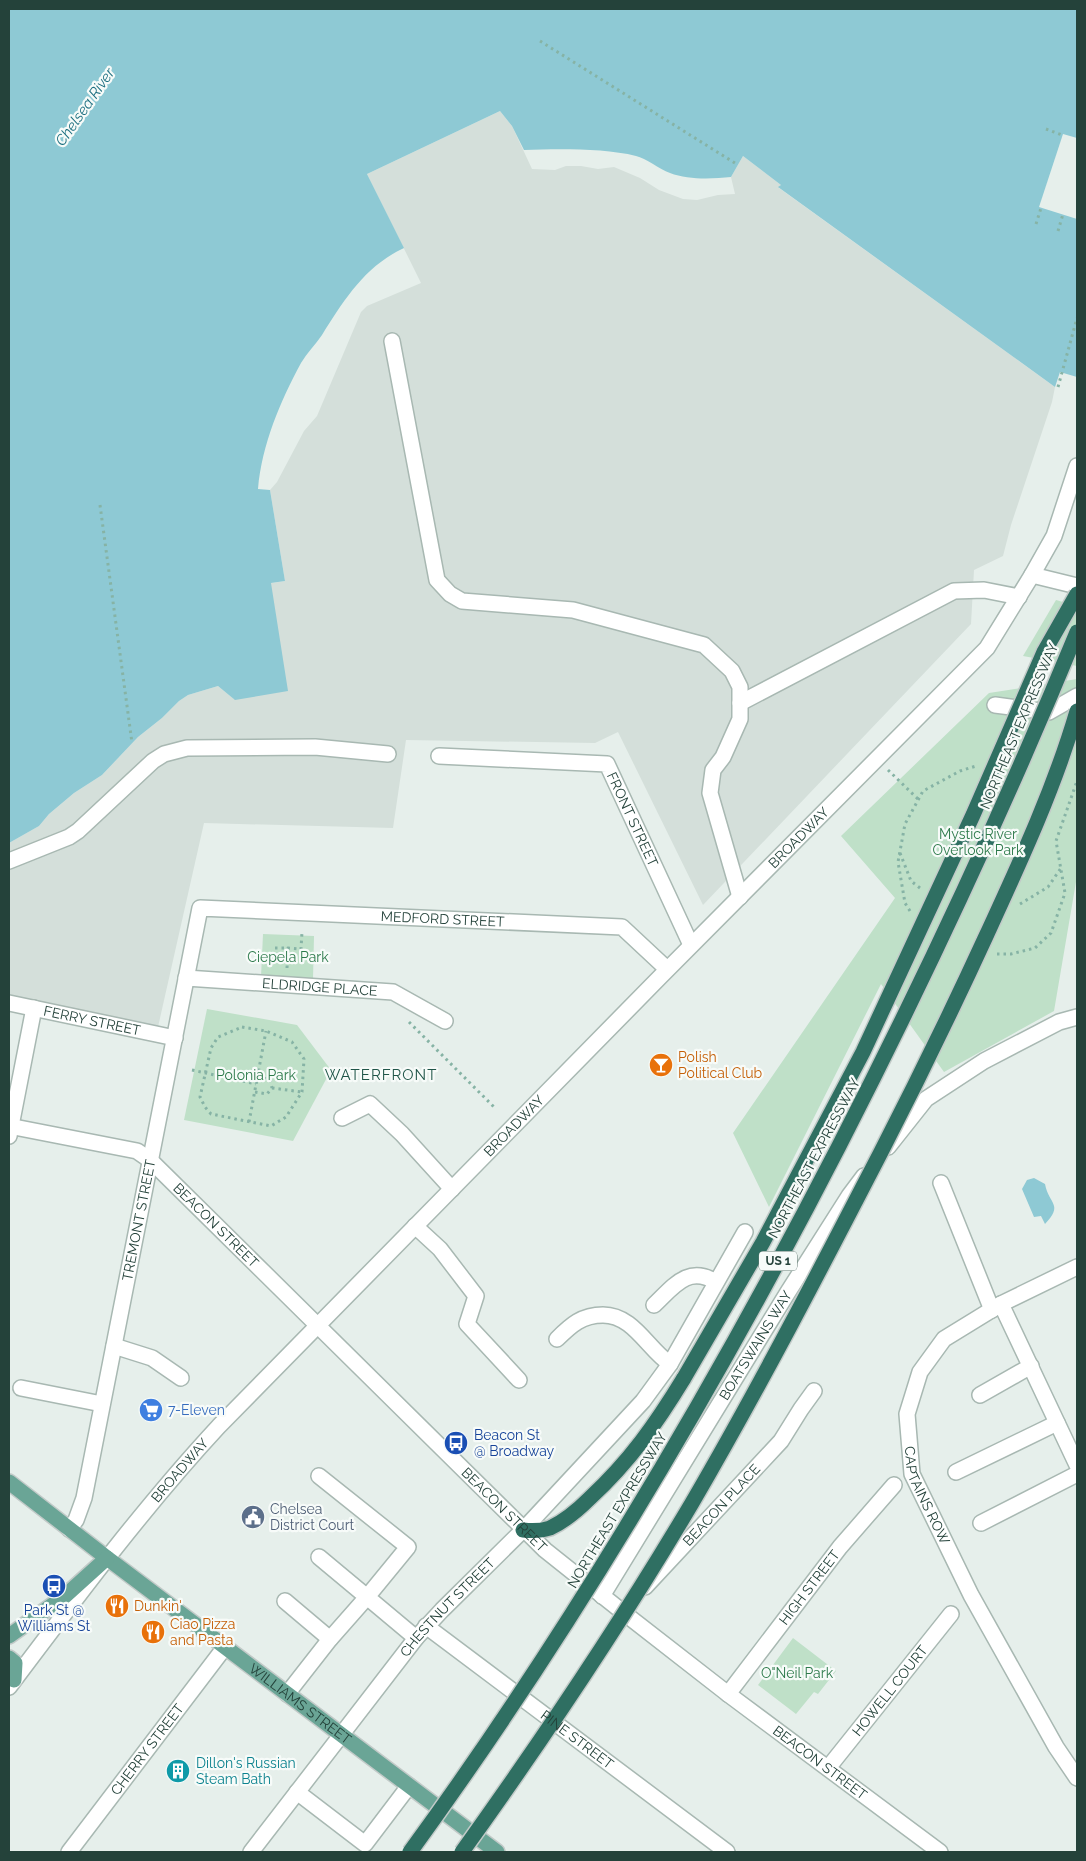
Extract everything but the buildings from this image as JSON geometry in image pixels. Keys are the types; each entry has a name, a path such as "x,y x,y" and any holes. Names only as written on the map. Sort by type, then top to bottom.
{"highway":[{"path":"523,1530 543,1530 558,1524 575,1512 604,1485 634,1453 684,1378 763,1242 863,1052 973,815 1041,660 1077,594"},
{"name":"NORTHEAST EXPRESSWAY","path":"1077,632 1003,808 918,990 856,1114 796,1230 698,1410 623,1536 550,1651 410,1852 538,1667 586,1593 696,1410 746,1321 878,1071 928,969 1008,794 1077,632"},
{"path":"462,1852 531,1754 618,1623 734,1430 840,1230 960,991 1047,800 1077,710"}],"main road":[{"name":"WILLIAMS STREET","path":"9,1482 497,1852"},
{"path":"9,1636 65,1596 107,1558"},
{"path":"9,1658 16,1663 12,1683"}],"street":[{"path":"392,341 437,580 450,594 462,601 573,610 704,645 732,671 740,687 740,718 723,757 713,770 710,793 740,897"},
{"name":"BROADWAY","path":"12,1683 155,1498 212,1434 667,969 987,648 1054,536 1077,466"},
{"path":"1032,575 1077,586"},
{"path":"740,704 954,591 984,590 1019,597"},
{"path":"995,705 1049,712 1077,696"},
{"path":"9,861 69,837 78,831 154,760 175,750 187,748 315,747 388,754"},
{"name":"FRONT STREET","path":"439,756 607,764 691,945"},
{"name":"MEDFORD STREET","path":"200,908 622,927 667,969"},
{"name":"TREMONT STREET","path":"69,1529 76,1520 84,1498 200,908"},
{"name":"ELDRIDGE PLACE","path":"186,978 393,992 445,1021"},
{"name":"FERRY STREET","path":"9,1003 174,1038"},
{"path":"9,1130 34,1008"},
{"name":"BOATSWAINS WAY","path":"602,1596 849,1196 926,1099 984,1061 1059,1022 1077,1017"},
{"path":"342,1118 370,1104 402,1134 452,1189"},
{"name":"BEACON STREET","path":"9,1130 137,1151 150,1160 523,1530 624,1614 940,1852"},
{"path":"941,1183 997,1307 1031,1366 1077,1465"},
{"path":"415,1226 440,1249 476,1296 467,1324 519,1380"},
{"name":"CHESTNUT STREET","path":"251,1852 426,1626 523,1530 634,1412 670,1364 745,1232"},
{"name":"CAPTAINS ROW","path":"1077,1267 997,1307 944,1340 920,1372 907,1414 912,1474 971,1595 1056,1747 1077,1778"},
{"path":"654,1305 680,1281 691,1276 703,1275 716,1282"},
{"path":"557,1339 579,1320 595,1315 617,1316 629,1324 670,1364"},
{"path":"114,1346 152,1358 181,1378"},
{"path":"980,1395 1031,1366"},
{"path":"21,1388 102,1404"},
{"name":"BEACON PLACE","path":"624,1614 644,1589 781,1441 814,1391"},
{"path":"956,1472 1057,1423"},
{"path":"981,1523 1077,1474"},
{"path":"287,1694 330,1639 408,1547 319,1476"},
{"name":"HIGH STREET","path":"728,1694 840,1547 894,1485"},
{"path":"319,1557 416,1638"},
{"path":"285,1601 330,1639"},
{"name":"HOWELL COURT","path":"828,1768 951,1614"},
{"name":"PINE STREET","path":"426,1626 726,1852"},
{"name":"CHERRY STREET","path":"69,1852 225,1647"},
{"path":"297,1792 365,1844 409,1786"}],"path":[{"path":"540,41 738,165"},
{"path":"1046,129 1062,135"},
{"path":"1036,224 1041,208"},
{"path":"1058,231 1063,214"},
{"path":"1058,388 1077,318"},
{"path":"100,505 132,743"},
{"path":"876,759 918,799"},
{"path":"275,948 301,949 302,932"},
{"path":"286,985 288,948"},
{"path":"408,1021 495,1108"},
{"path":"242,1027 266,1031 292,1042 304,1060 302,1092 286,1117 271,1126 211,1114 204,1107 200,1097 211,1048 218,1037 242,1027"},
{"path":"250,1122 266,1031"},
{"path":"192,1070 256,1084"},
{"path":"258,1076 270,1080 272,1088"},
{"path":"272,1088 302,1092"},
{"path":"255,1092 266,1094 272,1088"}],"shaded area":[{"path":"500,111 512,126 532,169 555,170 566,166 598,169 614,167 640,178 659,190 683,199 697,200 718,195 735,194 731,177 743,156 781,185 779,188 1055,387 1052,402 1011,525 1003,556 974,570 971,624 703,905 618,732 595,743 406,740 393,828 204,823 158,1027 9,995 9,843 39,826 49,814 74,793 102,775 138,737 188,695 218,686 234,699 259,585 285,581 270,490 277,482 304,431 317,416 361,312 367,306 421,283 367,174"}],"green space":[{"path":"1056,600 1077,606 1077,666 1023,656"},
{"name":"Mystic River Overlook Park","path":"1077,679 1077,876 1054,1011 944,1072 881,984 769,1207 733,1133 895,898 841,836 989,693"},
{"name":"Ciepela Park","path":"263,934 314,936 313,979 261,977"},
{"name":"Polonia Park","path":"207,1009 297,1025 331,1070 293,1141 184,1120"},
{"name":"O\"Neil Park","path":"793,1638 836,1671 818,1694 814,1692 796,1714 758,1685"}],"water":[{"name":"Chelsea River","path":"9,9 1077,9 1077,377 1060,372 1055,387 778,187 781,185 743,156 731,177 700,178 684,177 670,173 640,157 623,153 551,149 524,150 512,126 500,111 367,174 404,248 378,264 347,297 301,363 273,424 263,456 258,489 270,490 285,581 271,583 288,691 235,700 218,686 188,695 138,737 102,775 74,793 49,814 39,826 9,843"},
{"path":"1034,1178 1045,1184 1054,1204 1054,1212 1045,1224 1041,1216 1034,1217 1022,1189 1027,1180"}],"pier":[{"path":"1063,134 1077,138 1077,219 1039,207"}],"place":[{"name":"Polish Political Club","path":"661,1065"},
{"name":"7-Eleven","path":"151,1410"},
{"name":"Beacon St @ Broadway","path":"456,1443"},
{"name":"Chelsea District Court","path":"253,1517"},
{"name":"Park St @ Williams St","path":"54,1586"},
{"name":"Dunkin'","path":"117,1606"},
{"name":"Ciao Pizza and Pasta","path":"153,1632"},
{"name":"Dillon's Russian Steam Bath","path":"178,1771"}],"district":[{"name":"WATERFRONT","path":"381,1075"}]}
